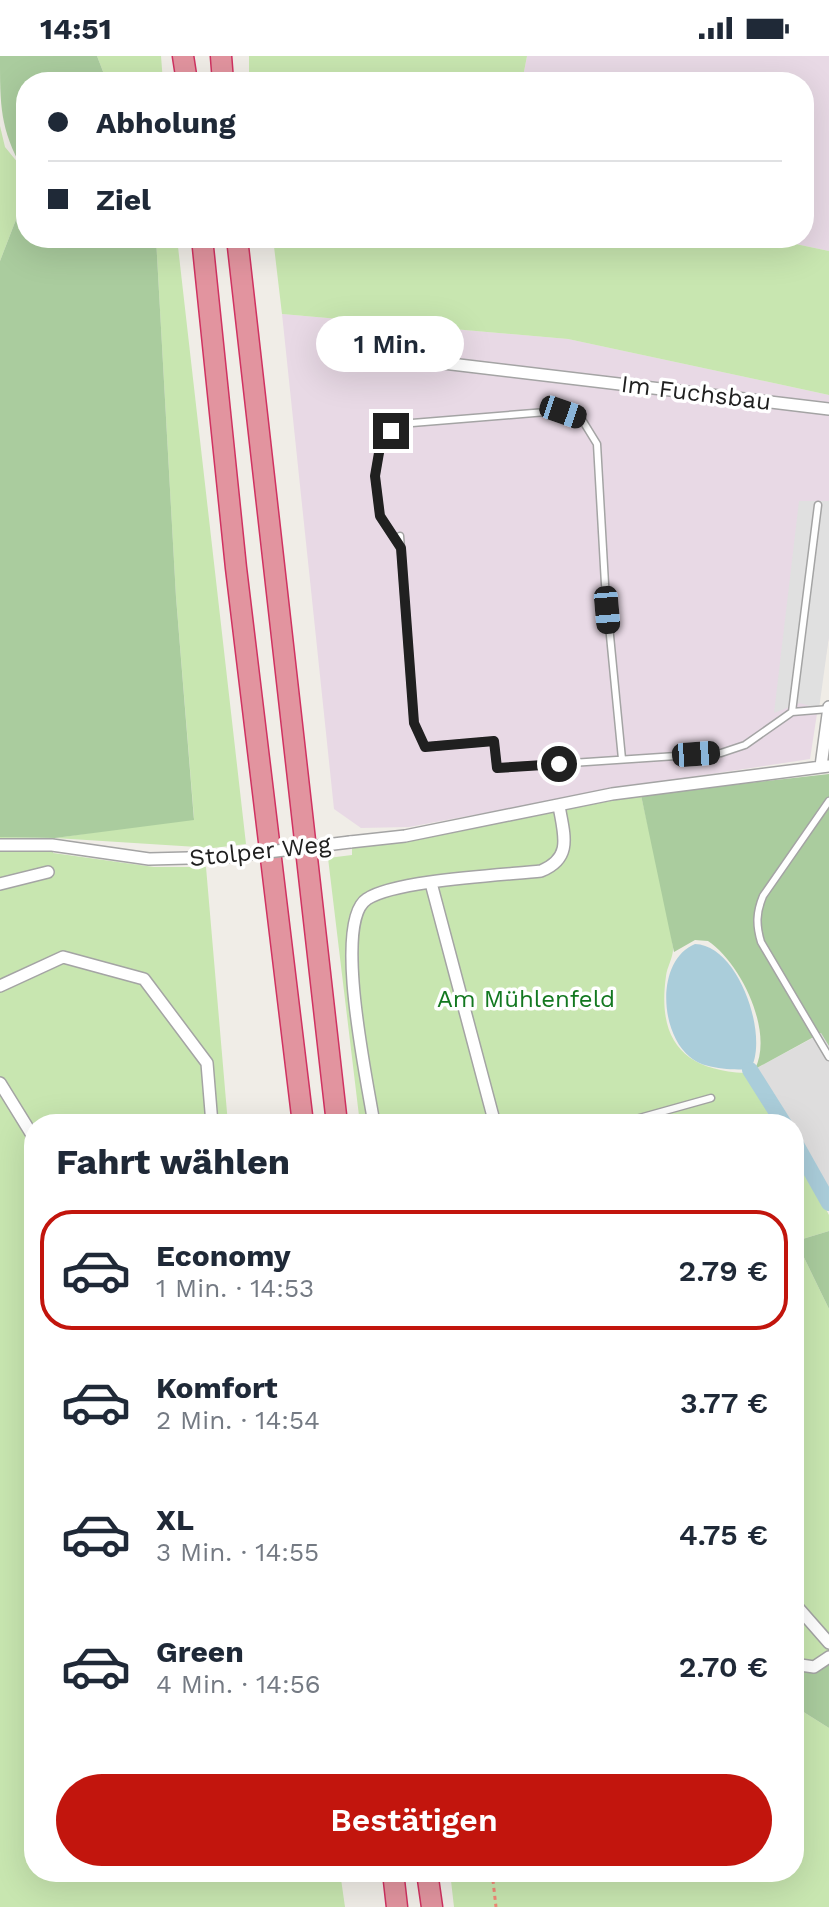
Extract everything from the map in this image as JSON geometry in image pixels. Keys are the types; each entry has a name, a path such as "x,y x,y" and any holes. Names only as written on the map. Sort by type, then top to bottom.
{"highway":[{"path":"203,248 236,568 302,1114"},
{"path":"238,248 336,1114"},
{"path":"394,1882 397,1907"},
{"path":"428,1882 432,1907"}],"street":[{"name":"Im Fuchsbau","path":"325,349 829,409"},
{"path":"825,766 829,708"},
{"name":"Stolper Weg","path":"0,845 52,845 149,859 227,857 405,836 663,786 825,766"},
{"path":"373,1114 351,954 354,922 366,899 431,883 541,871 552,867 560,861 564,847 559,806"},
{"path":"0,884 48,872"},
{"path":"431,883 492,1114"},
{"path":"0,986 63,957 144,979 207,1063 211,1114"},
{"path":"0,1083 24,1122"},
{"path":"804,1614 829,1643"},
{"path":"804,1666 814,1667 829,1657"}],"lane":[{"path":"401,548 380,516 375,476 380,447 391,431 412,423 546,412 581,418 597,444 605,584 622,759"},
{"path":"792,712 818,505"},
{"path":"400,536 414,723 425,747 494,741 497,768 733,750 792,712 829,708"},
{"path":"829,801 763,896 757,911 761,942 829,1057"},
{"path":"654,1114 711,1098"}],"path":[{"path":"493,1882 496,1907"}],"shaded area":[{"path":"527,56 829,56 829,251 814,248 814,72 524,72"},
{"path":"282,314 568,339 829,395 829,636 810,759 613,789 409,827 361,828 334,809"},
{"path":"799,501 829,501 829,636 819,709 800,703 774,713"},
{"path":"822,1033 829,1046 829,1192 804,1149 804,1114 783,1114 755,1069"}],"green space":[{"path":"0,56 97,56 103,72 16,72 16,155 6,129 0,89"},
{"path":"97,56 161,56 162,72 103,72"},
{"path":"249,56 527,56 524,72 249,72"},
{"path":"0,126 5,147 16,160 16,220 0,261"},
{"path":"16,220 16,248 157,248 176,597 194,820 55,838 0,837 0,261"},
{"path":"157,248 178,248 246,844 213,848 55,838 194,818 176,597"},
{"path":"274,248 814,248 829,251 829,395 568,339 282,314"},
{"path":"829,774 829,1046 821,1033 755,1069 760,1054 757,1018 751,999 732,965 708,941 695,940 674,952 641,795"},
{"name":"Am Mühlenfeld","path":"641,795 673,947 664,998 671,1034 690,1058 705,1066 745,1073 772,1114 359,1114 328,858 352,855 352,846 406,841"},
{"path":"0,837 55,838 53,853 154,867 206,867 227,1114 24,1114 24,1882 341,1882 345,1907 0,1907"},
{"path":"804,1169 829,1215 829,1231 804,1239"},
{"path":"829,1231 829,1309 804,1257 804,1239"},
{"path":"804,1257 829,1309 829,1650 822,1662 804,1662"},
{"path":"829,1650 829,1728 804,1712 804,1666 827,1658"},
{"path":"804,1712 829,1728 829,1907 454,1907 451,1882 804,1882"}],"water":[{"path":"695,944 711,948 725,960 746,995 756,1037 750,1070 718,1068 696,1061 680,1046 672,1031 666,997 668,980 682,952"}],"waterway":[{"path":"750,1070 778,1114"},
{"path":"804,1159 829,1203"}],"route":[{"path":"391,431 380,447 375,476 380,516 401,548 414,723 425,747 494,741 497,768 559,764"}]}
